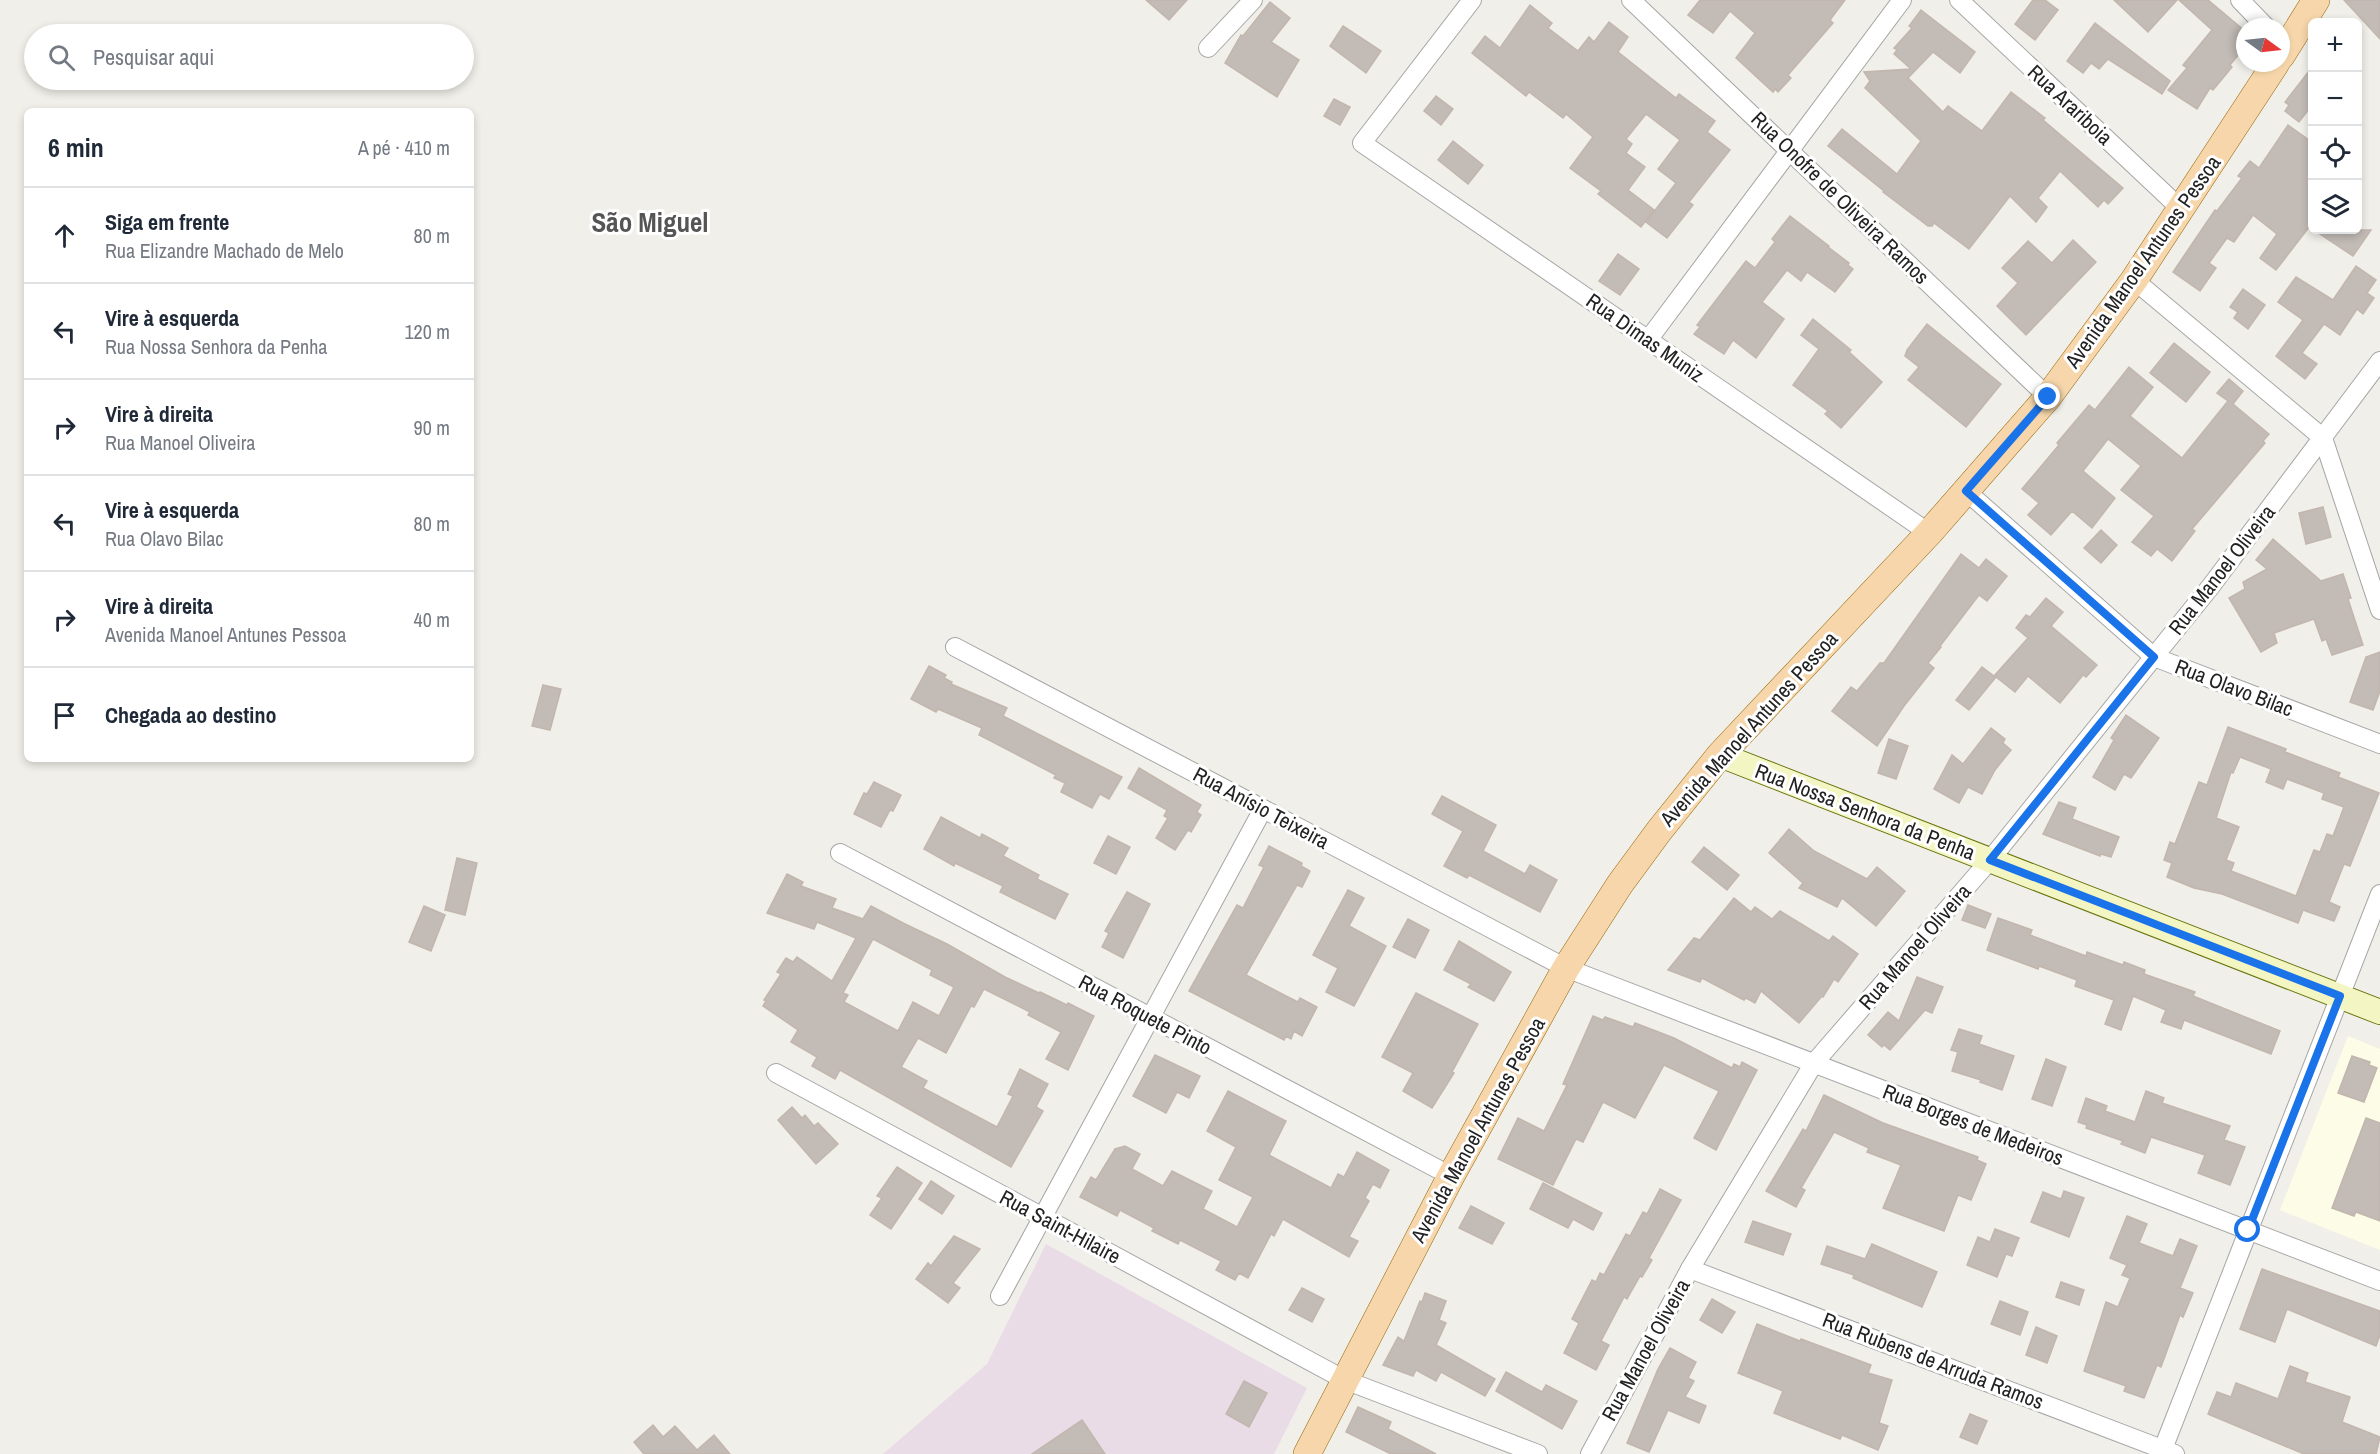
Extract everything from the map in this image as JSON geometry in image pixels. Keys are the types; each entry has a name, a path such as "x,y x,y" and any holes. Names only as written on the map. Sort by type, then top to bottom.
{"main road":[{"name":"Avenida Manoel Antunes Pessoa","path":"2290,39 2316,0"},
{"name":"Avenida Manoel Antunes Pessoa","path":"1307,1454 1451,1176 1566,968 1620,884 1720,755 1929,533 2048,397 2182,210 2268,72"}],"street":[{"path":"1208,48 1253,0"},
{"name":"Rua Dimas Muniz","path":"1472,0 1362,143 1929,533"},
{"name":"Rua Onofre de Oliveira Ramos","path":"1631,0 2048,397"},
{"path":"1648,340 1902,0"},
{"name":"Rua Arariboia","path":"1959,0 2182,210"},
{"path":"2240,0 2257,18"},
{"path":"2134,280 2323,438 2380,610"},
{"name":"Rua Manoel Oliveira","path":"1590,1454 1690,1269 1814,1064 1990,860 2154,657 2226,567 2380,361"},
{"name":"Rua Olavo Bilac","path":"1966,491 2154,657 2380,744"},
{"name":"Rua Anísio Teixeira","path":"955,647 1566,968"},
{"name":"Rua Nossa Senhora da Penha","path":"1720,755 2380,1012"},
{"path":"1000,1296 1263,809"},
{"name":"Rua Roquete Pinto","path":"840,853 1451,1176"},
{"path":"2166,1452 2248,1230 2380,894"},
{"name":"Rua Borges de Medeiros","path":"1566,968 2380,1281"},
{"name":"Rua Saint-Hilaire","path":"776,1073 1345,1380 1538,1454"},
{"name":"Rua Rubens de Arruda Ramos","path":"1690,1269 2166,1452"}],"shaded area":[{"path":"2348,1036 2380,1049 2380,1250 2280,1210"},
{"path":"1046,1244 1307,1388 1274,1454 883,1454 987,1364"}],"building":[{"path":"1146,0 1187,0 1169,20"},
{"path":"1700,0 1845,0 1830,20 1833,23 1788,75 1791,78 1778,92 1775,89 1773,92 1736,58 1755,33 1730,11 1713,33 1688,15"},
{"path":"2033,0 2045,0 2058,10 2035,40 2015,24"},
{"path":"2114,0 2177,0 2148,32"},
{"path":"2179,0 2208,0 2236,23 2236,58 2230,65 2232,67 2213,90 2210,88 2197,109 2168,90 2187,68 2183,65 2212,30"},
{"path":"2344,0 2380,0 2380,39 2362,18"},
{"path":"1270,2 1290,18 1271,42 1299,60 1277,97 1225,63 1241,35 1243,36"},
{"path":"1530,5 1552,23 1548,28 1578,51 1589,37 1594,42 1609,22 1628,37 1618,52 1676,98 1679,94 1715,121 1707,132 1730,150 1689,202 1693,205 1667,238 1646,222 1676,183 1658,169 1680,140 1646,114 1626,139 1632,144 1626,153 1645,167 1628,190 1654,210 1641,227 1598,194 1601,191 1570,168 1593,137 1566,114 1563,118 1529,92 1526,96 1472,53 1485,36 1500,48"},
{"path":"1921,10 1975,52 1960,73 1933,52 1908,78 1943,112 1948,106 1982,131 2011,92 2045,118 2043,120 2123,188 2108,204 2104,200 2098,207 2060,171 2038,198 2047,207 2036,222 2010,196 1969,249 1934,223 1928,226 1828,146 1842,129 1897,174 1921,141 1865,88 1870,81 1864,72 1911,69 1894,54 1897,50 1894,48 1912,28 1909,26"},
{"path":"2095,23 2170,81 2162,94 2108,59 2099,69 2091,63 2083,73 2067,61"},
{"path":"1343,26 1381,51 1366,73 1330,46"},
{"path":"2308,72 2308,110 2299,122 2285,111 2289,105 2285,102"},
{"path":"1436,96 1453,109 1441,125 1424,111"},
{"path":"1334,99 1350,107 1340,125 1324,116"},
{"path":"2288,125 2308,139 2308,228 2276,270 2260,258 2277,234 2253,215 2234,242 2227,238 2209,263 2216,268 2200,291 2173,272 2215,210 2217,211 2242,178 2238,176 2250,161 2259,168"},
{"path":"1453,141 1483,165 1468,184 1438,160"},
{"path":"1790,216 1829,246 1853,269 1835,292 1807,272 1801,281 1787,270 1762,302 1784,319 1756,358 1733,340 1724,354 1694,334 1700,327 1697,325 1746,261 1755,268 1775,242 1772,239"},
{"path":"2362,230 2371,230 2353,256 2320,234 2362,234"},
{"path":"2073,240 2096,262 2026,335 1997,306 2018,283 2002,268 2028,241 2052,263"},
{"path":"1618,254 1639,269 1620,295 1599,281"},
{"path":"2356,266 2376,280 2367,293 2374,298 2363,314 2357,309 2340,335 2324,324 2302,353 2317,364 2305,379 2276,356 2303,320 2278,302 2296,277 2333,300"},
{"path":"2243,289 2265,305 2248,329 2234,318 2238,312 2230,307"},
{"path":"1813,319 1851,350 1849,352 1882,382 1841,428 1825,414 1828,411 1793,385 1819,349 1801,335"},
{"path":"1927,324 2001,384 1966,427 1908,380 1919,367 1905,356 1907,350"},
{"path":"2174,343 2210,372 2186,402 2150,373"},
{"path":"2129,367 2153,387 2130,416 2182,458 2228,401 2217,393 2229,379 2243,391 2233,404 2269,434 2263,441 2265,443 2192,529 2195,531 2172,561 2157,549 2151,556 2132,542 2154,516 2121,490 2141,466 2108,439 2083,471 2115,498 2092,528 2072,511 2051,535 2028,515 2039,503 2022,489 2089,405 2095,410"},
{"path":"2323,507 2331,537 2306,544 2299,513"},
{"path":"2101,530 2117,545 2101,563 2084,548"},
{"path":"2273,539 2321,581 2343,574 2351,598 2348,599 2363,645 2332,655 2326,639 2322,641 2314,619 2274,633 2277,643 2261,652 2229,598 2245,589 2243,582 2267,569 2256,560"},
{"path":"1961,554 1979,568 1986,559 2007,576 1987,601 1979,595 1940,646 1928,663 1934,668 1904,706 1877,746 1832,711 1851,687 1857,691 1880,663 1884,663"},
{"path":"2046,598 2063,612 2051,626 2097,665 2086,677 2083,675 2060,703 2028,676 2015,692 1996,677 1969,710 1956,700 1982,667 1994,676 2028,638 2016,628 2026,615 2030,617"},
{"path":"2380,652 2380,691 2373,710 2350,702 2366,657"},
{"path":"929,666 946,675 944,678 952,682 951,684 1007,708 1003,716 1122,777 1109,799 1100,794 1092,808 1061,792 1065,783 1054,778 1056,775 979,735 982,728 938,709 936,712 911,699"},
{"path":"543,685 561,689 550,730 532,726"},
{"path":"2126,715 2159,738 2131,778 2124,774 2115,790 2093,777 2114,740 2111,738"},
{"path":"2228,727 2286,749 2285,752 2340,773 2338,777 2379,793 2350,866 2344,864 2329,902 2340,907 2334,921 2303,910 2298,923 2222,894 2194,888 2167,877 2172,863 2164,860 2170,842 2175,844 2199,782 2207,785","holes":["2240,757 2271,769 2266,782 2283,789 2287,779 2324,793 2322,799 2344,807 2333,836 2327,834 2320,852 2314,850 2296,896 2231,871 2234,863 2226,860 2239,827 2216,818 2231,772 2233,773"]},
{"path":"1991,728 2005,739 2003,743 2011,750 1995,770 1982,794 1968,787 1959,803 1934,789 1952,755 1963,764"},
{"path":"1889,739 1908,746 1896,779 1878,773"},
{"path":"1139,768 1201,805 1197,812 1201,815 1191,832 1188,830 1175,850 1156,838 1168,818 1164,816 1167,810 1128,788"},
{"path":"874,782 901,795 881,827 854,814 864,793 867,794"},
{"path":"1442,796 1496,825 1483,851 1525,874 1530,865 1557,880 1540,912 1469,875 1467,878 1444,866 1463,831 1432,814"},
{"path":"2059,802 2076,808 2072,819 2119,837 2111,857 2101,854 2100,856 2043,834"},
{"path":"941,817 980,838 982,834 1008,848 1003,856 1039,875 1037,879 1068,894 1055,919 1000,892 1003,886 955,863 954,866 924,849"},
{"path":"1789,829 1814,851 1867,879 1877,867 1905,891 1876,926 1842,898 1837,907 1799,888 1803,883 1769,853"},
{"path":"1108,836 1130,847 1116,874 1094,863"},
{"path":"1269,846 1302,863 1301,866 1310,871 1302,887 1297,885 1246,975 1298,1002 1300,998 1317,1007 1302,1036 1294,1031 1291,1039 1286,1036 1284,1040 1189,991 1237,905 1243,908 1264,867 1259,865"},
{"path":"1704,847 1739,875 1727,890 1692,862"},
{"path":"457,858 477,863 465,915 445,910"},
{"path":"787,874 803,882 801,886 836,899 832,908 863,919 871,906 947,944 1005,977 1094,1016 1068,1070 1046,1059 1061,1032 1028,1015 1030,1012 984,989 974,1007 971,1006 946,1053 918,1038 901,1067 927,1081 923,1088 997,1127 1013,1096 1008,1094 1020,1069 1048,1084 1036,1107 1043,1111 1011,1167 840,1070 835,1079 812,1066 817,1057 791,1042 798,1030 763,1006 766,1001 764,1000 781,974 777,972 786,958 793,962 797,957 832,981 856,938 817,922 814,929 767,913","holes":["873,939 932,970 930,975 954,987 939,1016 913,1002 898,1031 844,1002 848,995 843,993"]},
{"path":"1348,890 1364,898 1349,926 1386,946 1354,1006 1326,992 1338,968 1313,955"},
{"path":"1127,892 1150,904 1123,958 1102,947 1109,933 1105,931"},
{"path":"1734,898 1751,912 1755,907 1772,919 1780,911 1829,941 1833,936 1858,954 1838,982 1834,979 1823,997 1799,1023 1761,991 1755,1003 1746,998 1744,1000 1702,978 1700,982 1668,970 1694,938 1700,940"},
{"path":"1968,905 1991,914 1985,928 1962,920"},
{"path":"424,906 445,915 431,951 409,942"},
{"path":"1998,918 2032,930 2030,935 2086,956 2087,952 2145,970 2144,974 2195,992 2193,996 2280,1031 2271,1054 2184,1020 2181,1029 2161,1022 2166,1010 2133,996 2121,1030 2105,1024 2114,1000 2075,986 2077,980 2039,966 2038,969 1987,950"},
{"path":"1408,919 1429,930 1415,958 1393,947"},
{"path":"1459,941 1511,972 1494,1001 1468,987 1471,984 1444,970"},
{"path":"1917,977 1943,987 1932,1013 1925,1010 1890,1050 1884,1045 1882,1047 1868,1035 1888,1012 1899,1021"},
{"path":"1416,993 1478,1024 1452,1072 1454,1073 1432,1108 1403,1091 1413,1073 1382,1057"},
{"path":"1593,1016 1603,1020 1605,1017 1633,1027 1635,1023 1674,1038 1732,1068 1734,1064 1740,1067 1742,1062 1757,1070 1716,1150 1694,1138 1719,1091 1664,1065 1635,1118 1603,1102 1583,1142 1576,1139 1553,1185 1498,1159 1518,1118 1544,1131 1567,1085 1563,1084"},
{"path":"1959,1029 1982,1036 1979,1044 2014,1056 2002,1090 1980,1082 1981,1080 1952,1071 1958,1052 1951,1050"},
{"path":"1155,1055 1200,1076 1189,1098 1177,1092 1166,1113 1133,1096"},
{"path":"2352,1056 2370,1062 2369,1065 2377,1068 2364,1102 2338,1093"},
{"path":"2046,1059 2066,1067 2052,1106 2032,1099"},
{"path":"1228,1091 1286,1121 1269,1155 1331,1188 1338,1174 1344,1177 1357,1152 1389,1170 1380,1188 1373,1184 1365,1198 1369,1201 1349,1237 1358,1241 1349,1257 1283,1219 1274,1236 1271,1234 1248,1278 1239,1273 1235,1280 1216,1270 1221,1261 1180,1240 1178,1244 1152,1231 1154,1228 1120,1210 1117,1216 1080,1197 1091,1177 1096,1180 1115,1149 1125,1146 1140,1154 1132,1169 1163,1186 1172,1171 1212,1191 1203,1209 1237,1227 1253,1197 1219,1180 1236,1147 1207,1131"},
{"path":"2146,1091 2164,1098 2162,1103 2230,1126 2224,1140 2245,1147 2230,1185 2198,1173 2205,1155 2151,1137 2145,1153 2121,1144 2123,1141 2086,1128 2087,1125 2078,1122 2086,1098 2107,1106 2105,1111 2135,1122"},
{"path":"1824,1095 1883,1123 1978,1157 1977,1160 1986,1164 1971,1200 1958,1195 1944,1231 1883,1208 1901,1165 1867,1152 1869,1148 1834,1132 1801,1188 1805,1190 1796,1207 1766,1191 1803,1129 1806,1131"},
{"path":"792,1107 802,1118 805,1115 814,1126 818,1123 838,1144 816,1164 778,1120"},
{"path":"2366,1118 2380,1123 2380,1221 2356,1212 2354,1216 2332,1208"},
{"path":"897,1167 922,1183 891,1229 870,1215 882,1198 877,1196"},
{"path":"931,1181 954,1196 942,1214 919,1199"},
{"path":"1543,1183 1602,1213 1593,1230 1573,1219 1568,1228 1530,1209"},
{"path":"1660,1189 1681,1200 1649,1258 1652,1260 1627,1299 1624,1297 1601,1341 1609,1345 1596,1370 1564,1353 1579,1323 1572,1319 1592,1280 1596,1282 1600,1273 1604,1275 1626,1234 1630,1236 1643,1212 1647,1214"},
{"path":"2064,1191 2084,1198 2069,1237 2031,1222 2043,1192 2061,1199"},
{"path":"1471,1206 1504,1223 1492,1244 1459,1228"},
{"path":"2127,1216 2147,1224 2139,1243 2173,1256 2180,1239 2197,1246 2180,1288 2193,1293 2183,1317 2180,1315 2161,1367 2157,1365 2144,1398 2124,1391 2126,1386 2084,1371 2106,1302 2118,1307 2130,1278 2122,1275 2127,1265 2110,1258"},
{"path":"1753,1221 1791,1234 1783,1255 1745,1242"},
{"path":"1995,1229 2019,1238 2012,1256 2006,1254 1997,1277 1967,1265 1978,1237 1990,1242"},
{"path":"954,1236 980,1249 953,1283 960,1288 948,1303 916,1279 928,1263 931,1266"},
{"path":"1872,1244 1937,1272 1922,1307 1853,1278 1854,1275 1821,1264 1827,1246 1865,1259"},
{"path":"2262,1269 2380,1311 2380,1335 2376,1346 2287,1309 2275,1342 2240,1329"},
{"path":"2061,1282 2084,1290 2079,1305 2056,1297"},
{"path":"1302,1288 1324,1299 1312,1322 1289,1310"},
{"path":"1425,1293 1446,1301 1439,1320 1446,1323 1436,1345 1495,1379 1485,1396 1441,1372 1436,1381 1416,1370 1413,1376 1383,1365 1398,1337 1404,1341"},
{"path":"1712,1299 1735,1312 1722,1333 1700,1320"},
{"path":"2000,1301 2028,1312 2020,1335 1991,1324"},
{"path":"1757,1324 1871,1365 1868,1373 1892,1380 1879,1423 1888,1426 1878,1450 1842,1435 1840,1439 1774,1413 1783,1391 1738,1373"},
{"path":"2036,1327 2057,1336 2047,1363 2026,1355"},
{"path":"1670,1348 1696,1362 1688,1378 1694,1381 1685,1397 1706,1406 1699,1423 1668,1410 1649,1452 1627,1443 1658,1369"},
{"path":"2290,1366 2308,1373 2305,1382 2350,1397 2342,1422 2380,1437 2376,1454 2304,1454 2208,1414 2217,1392 2231,1397 2236,1383 2278,1399"},
{"path":"1506,1372 1542,1392 1546,1385 1577,1401 1562,1429 1496,1391"},
{"path":"1244,1381 1267,1393 1249,1427 1226,1414"},
{"path":"1358,1407 1391,1422 1388,1429 1436,1454 1391,1454 1346,1432"},
{"path":"1970,1414 1987,1421 1977,1444 1960,1437"},
{"path":"1082,1420 1105,1454 1032,1454"},
{"path":"653,1425 663,1437 675,1426 697,1450 714,1435 730,1454 644,1454 634,1442"}],"district":[{"name":"São Miguel","path":"650,223"}],"route":[{"path":"2048,397 1966,491 2154,657 1990,860 2340,996 2248,1230"}]}
